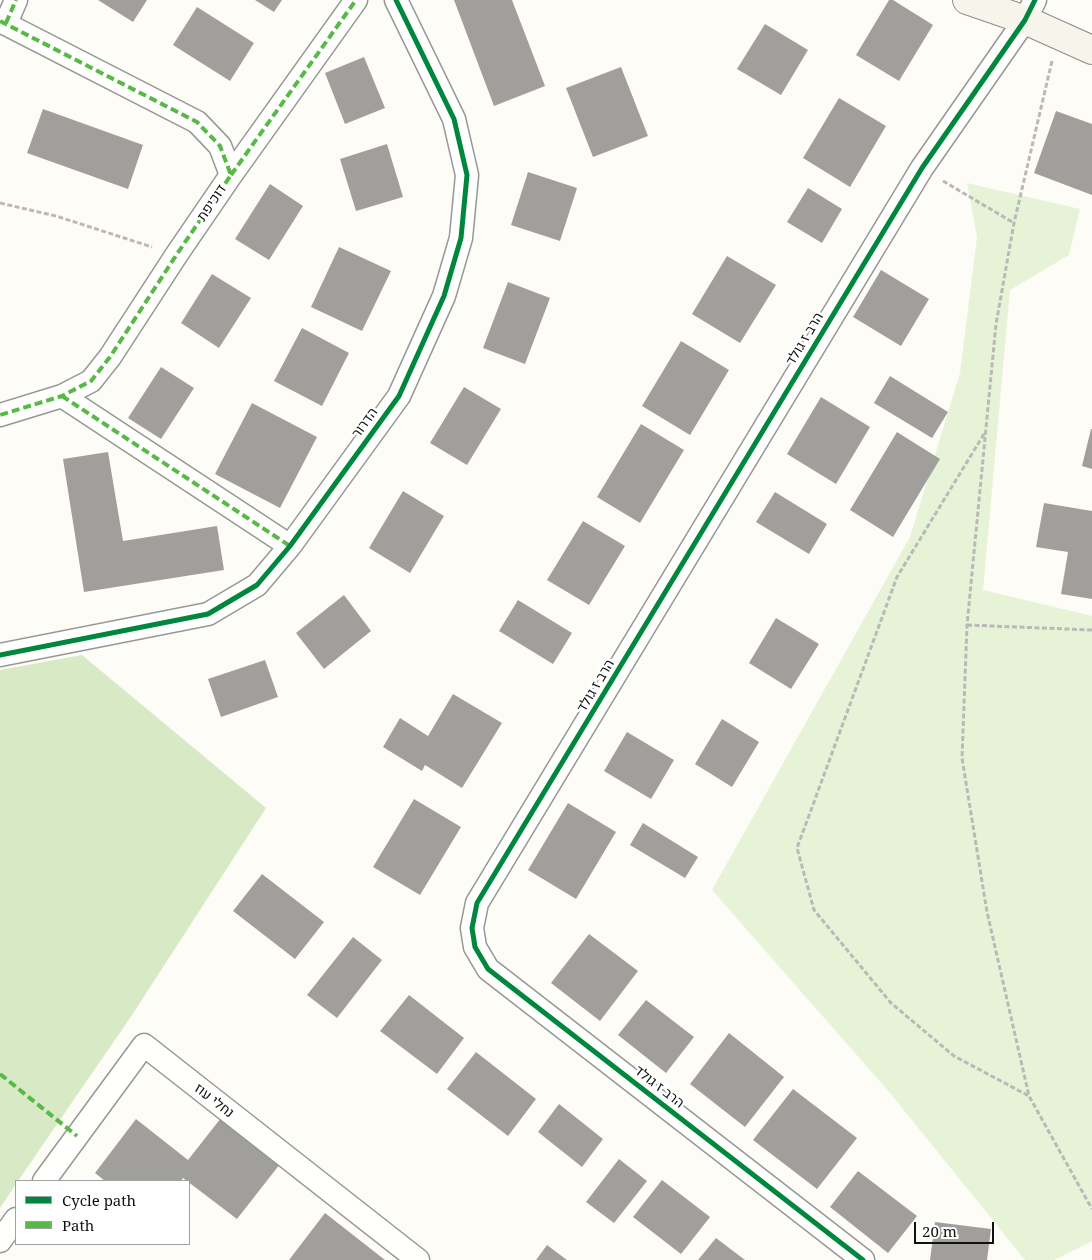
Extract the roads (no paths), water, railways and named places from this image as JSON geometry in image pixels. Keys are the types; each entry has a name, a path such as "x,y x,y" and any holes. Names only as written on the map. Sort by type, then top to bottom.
{"street":[{"name":"דוכיפת","path":"0,415 62,396 91,381 110,357 231,175 220,146 197,122 3,22 16,0"},
{"path":"231,175 356,0"},
{"name":"הדרור","path":"0,655 208,614 257,585 290,546 399,396 444,296 461,238 467,175 454,119 396,0"},
{"path":"966,0 1030,10"},
{"path":"999,0 1030,10 1059,34 1092,50"},
{"name":"הרב ז גולד","path":"863,1260 488,969 474,947 472,928 477,903 922,168 1030,10"},
{"path":"62,396 290,546"},
{"name":"נחלי עוז","path":"45,1180 144,1045 418,1260"},
{"path":"0,1241 15,1220"}]}
